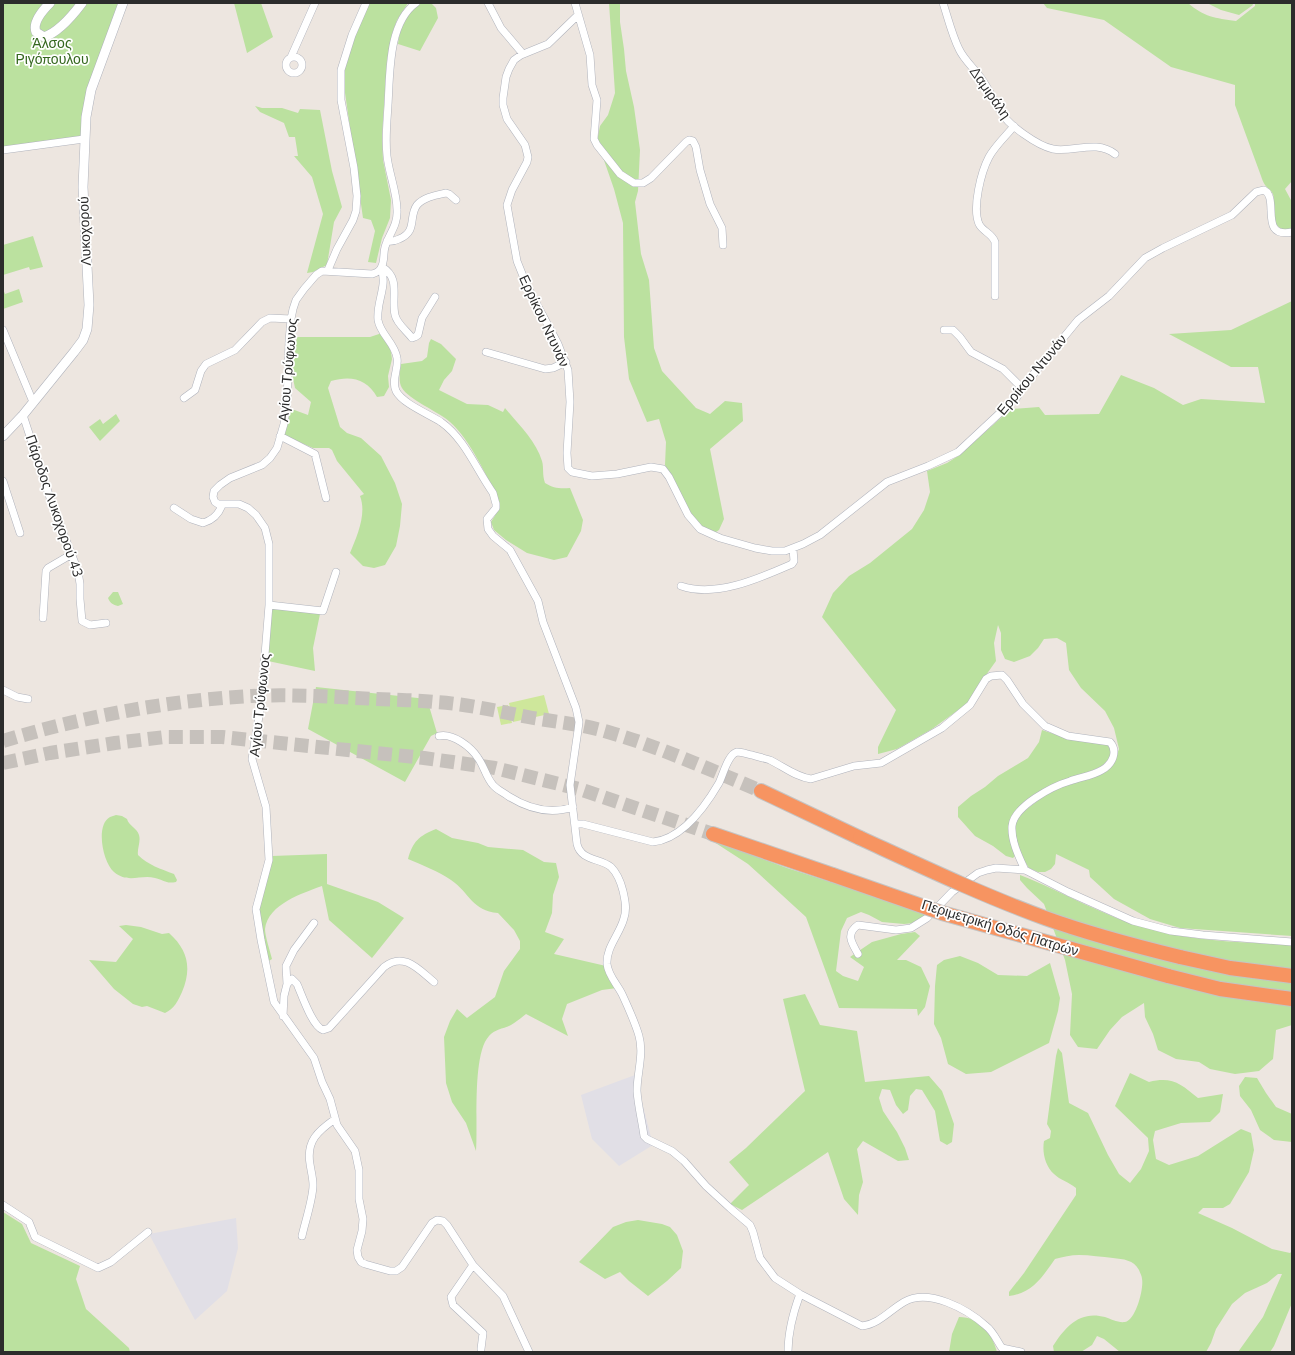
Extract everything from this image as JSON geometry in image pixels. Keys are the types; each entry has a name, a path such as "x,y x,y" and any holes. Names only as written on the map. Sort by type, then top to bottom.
{"highway":[{"name":"Περιμετρική Οδός Πατρών","path":"761,791 948,878 1038,915 1101,936 1180,957 1230,968 1292,976"},
{"name":"Περιμετρική Οδός Πατρών","path":"713,834 942,913 1220,989 1292,999"}],"street":[{"path":"50,3 35,25 36,32 44,37 49,35 72,17 82,3"},
{"name":"Λυκοχορού","path":"3,436 23,415 78,348 85,334 88,323 89,299 84,205 84,139 86,117 90,94 123,3"},
{"path":"291,57 315,3"},
{"path":"366,3 352,35 342,65 341,78 341,100 354,168 356,211 328,270 370,274 377,272 382,268"},
{"path":"416,3 408,10 401,21 396,35 390,64 386,144 387,158 397,206 397,215 395,226 387,241 382,268 384,281 378,319 380,326 394,347 397,358 395,381 396,391 408,402 449,428 458,437 495,498 496,508 487,519 488,528 493,536 510,550 538,601 543,622 578,716 579,722 577,741 570,781 578,848 587,856 608,865 612,869 620,881 625,898 625,916 608,954 607,964 609,972 621,993 640,1041 640,1062 637,1091 644,1136 647,1140 672,1151 684,1161 706,1186 750,1225 760,1258 776,1278 800,1294 862,1326 875,1322 905,1301 920,1296 932,1298 960,1308 987,1326 1002,1348 1021,1352"},
{"path":"488,3 501,28 524,54"},
{"path":"575,3 590,55 592,82 597,100 594,137 597,145 623,177 634,183 641,184 651,178 686,142 690,140 693,141 696,146 700,170 710,204 722,228 722,245"},
{"name":"Δαμιράλη","path":"943,3 959,50 981,79 1002,114 1014,126 1030,138 1051,149 1100,148 1115,154"},
{"name":"Ερρίκου Ντυνάν","path":"578,15 548,44 514,60 509,69 503,93 503,105 507,119 525,145 528,159 509,198 507,208 518,266 566,362 569,376 570,395 567,465 570,471 587,476 617,474 651,467 663,469 670,476 688,515 694,524 703,531 729,540 762,550 776,551 792,549 824,532 887,482 928,466 958,452 1017,397 1022,388 1078,320 1109,296 1145,258 1232,215 1256,192 1264,190 1269,194 1272,223 1274,227 1284,233 1292,232"},
{"path":"995,296 995,243 993,237 984,230 979,223 977,196 988,158 1014,126"},
{"path":"3,150 84,139"},
{"path":"387,241 393,242 407,234 412,226 415,208 422,201 446,193 456,200"},
{"path":"382,268 388,270 392,276 394,282 396,316 412,338 418,335 422,318 435,298"},
{"name":"Αγίου Τρύφωνος","path":"328,270 321,271 316,275 296,300 291,319 288,341 288,394 286,412 275,451 264,463 227,480 216,489 213,496 217,504 239,504 244,506 256,515 265,528 268,536 269,606 261,704 252,759 266,807 269,860 256,909 274,1002 283,1017 314,1058 322,1082 330,1098 340,1132 354,1149 358,1165 363,1219 357,1253 360,1261 390,1271 398,1270 402,1267 435,1220 443,1221 473,1265 504,1296 529,1352"},
{"path":"184,398 197,387 201,371 206,364 235,350 265,320 272,318 291,319"},
{"path":"3,330 33,402"},
{"path":"944,330 953,330 971,352 1003,369 1022,388"},
{"path":"486,352 545,369 553,368 566,362"},
{"name":"Πάροδος Λυκοχορού 43","path":"23,415 52,504 72,554 80,579 82,621 90,625 106,623"},
{"path":"280,436 315,454 326,498"},
{"path":"3,481 20,532"},
{"path":"174,508 192,519 203,523 216,516 222,505"},
{"path":"681,586 692,590 718,589 765,576 792,564 794,561 792,549"},
{"path":"43,618 46,571 48,568 72,554"},
{"path":"269,606 323,611 336,572"},
{"path":"576,824 583,824 653,842 662,841 678,832 691,821 719,782 731,756 736,752 769,760 804,778 812,779 854,766 881,763 942,728 970,705 986,679 991,676 1002,675 1023,704 1045,726 1068,736 1110,742 1113,745 1115,752 1113,759 1104,769 1090,776 1070,781 1043,793 1022,808 1015,817 1012,827 1016,851 1025,870"},
{"path":"3,690 17,697 28,699"},
{"path":"439,736 452,737 471,750 479,759 493,785 514,800 531,807 544,810 559,810 573,807"},
{"path":"858,954 850,934 853,928 858,925 896,930 911,928 927,918 952,892 978,873 996,868 1025,870 1068,892 1133,921 1171,931 1196,935 1292,942"},
{"path":"283,1017 284,996 287,984 286,966 294,950 314,923"},
{"path":"287,984 292,979 297,984 315,1022 320,1029 325,1030 329,1028 384,967 391,962 398,960 405,961 434,982"},
{"path":"302,1236 313,1188 309,1161 311,1144 320,1130 335,1119"},
{"path":"3,1205 29,1222 35,1237 98,1268 111,1262 148,1232"},
{"path":"473,1265 451,1298 453,1305 483,1333 480,1349"},
{"path":"788,1352 788,1337 792,1315 800,1294"}],"shaded area":[{"path":"635,1075 653,1145 619,1166 592,1139 581,1095"},
{"path":"236,1218 238,1248 227,1291 195,1320 149,1234"}],"green space":[{"name":"Άλσος Ριγόπουλου","path":"3,3 119,3 81,138 3,148"},
{"path":"234,3 261,3 273,37 247,53"},
{"path":"368,3 408,3 397,20 393,31 387,60 382,136 383,160 391,200 390,218 382,238 376,263 368,262 375,231 371,220 363,218 343,79 350,50"},
{"path":"421,3 431,3 436,8 438,18 420,51 398,44 400,32 405,20 411,11"},
{"path":"609,3 620,3 620,22 626,71 634,107 640,150 638,191 635,202 641,254 649,280 654,348 662,371 696,408 710,414 725,401 742,403 743,421 710,449 724,519 719,530 716,532 706,530 698,525 688,509 665,465 666,442 659,419 647,422 629,379 624,337 623,223 614,189 598,143 600,126 608,115 615,93"},
{"path":"1043,3 1188,3 1199,11 1210,16 1236,21 1255,6 1255,3 1292,3 1292,181 1285,189 1292,202 1292,230 1284,230 1276,223 1273,194 1265,185 1235,105 1235,85 1171,67 1104,20 1047,8"},
{"path":"1207,3 1252,3 1253,5 1239,15 1221,10"},
{"path":"255,106 262,108 282,108 298,113 300,109 320,110 332,171 342,207 334,222 327,265 313,272 307,273 323,214 312,177 294,156 298,156 295,137 289,137 284,123 260,112"},
{"path":"33,236 43,267 30,270 29,267 3,275 3,245"},
{"path":"3,289 5,294 19,289 23,302 3,309"},
{"path":"1292,301 1292,936 1180,928 1150,919 1114,899 1090,877 1089,870 1056,854 1055,864 1051,869 1045,872 1038,872 1029,868 1020,854 1014,831 1018,816 1045,795 1071,783 1090,779 1105,771 1115,759 1119,749 1114,728 1105,711 1081,688 1069,670 1066,643 1057,638 1044,639 1030,656 1014,662 1005,659 1001,650 1001,633 998,625 994,643 996,661 968,703 932,729 897,749 878,754 878,747 896,710 822,617 833,593 849,576 870,563 912,529 924,510 930,492 927,471 947,463 958,456 1011,409 1039,407 1045,415 1099,414 1121,375 1154,388 1183,405 1201,399 1265,403 1258,367 1231,367 1169,334 1231,330"},
{"path":"382,333 390,346 392,359 388,376 389,387 384,396 377,397 363,382 345,378 331,381 328,388 340,427 347,433 361,438 381,456 395,483 402,504 396,546 385,565 374,568 363,566 350,553 356,539 362,517 362,503 360,496 364,494 337,461 332,450 329,448 313,448 283,435 289,408 308,415 311,402 295,388 291,369 297,337 370,337"},
{"path":"431,339 441,344 456,359 452,371 444,380 439,390 467,404 488,405 503,412 505,408 536,447 542,461 545,483 557,488 570,488 583,520 581,531 567,557 554,560 527,553 506,540 494,530 491,522 499,509 500,503 465,438 450,422 410,397 402,388 400,380 401,364 422,361 427,357"},
{"path":"116,414 120,421 100,441 89,427 100,419 103,424"},
{"path":"113,592 118,592 123,604 118,606 111,602 108,598"},
{"path":"271,607 320,614 313,648 315,671 268,661"},
{"path":"316,687 427,699 437,733 431,736 405,782 308,729"},
{"path":"544,695 549,714 513,722 509,703"},
{"path":"508,705 512,723 501,725 497,707"},
{"path":"1042,730 1066,738 1108,744 1111,750 1111,756 1102,766 1026,800 1012,815 1009,827 1015,856 1013,858 1006,856 993,846 975,836 958,817 958,807 998,776 1028,758 1039,742"},
{"path":"116,815 127,819 137,831 140,840 138,855 150,864 174,874 177,880 176,882 167,882 150,877 129,878 119,876 114,872 110,867 104,853 102,836 105,821"},
{"path":"436,829 452,838 478,843 488,847 523,850 544,862 556,863 559,877 553,895 552,913 545,932 564,939 554,954 606,966 617,988 602,990 567,1004 562,1019 568,1036 526,1014 511,1025 496,1030 489,1036 484,1045 480,1058 478,1073 476,1151 466,1123 452,1102 446,1083 444,1037 450,1021 457,1009 467,1018 495,997 504,971 520,949 520,941 514,930 498,913 489,912 482,909 451,880 408,859 415,843 425,834"},
{"path":"711,840 787,868 927,913 914,923 904,924 882,922 861,912 847,918 841,931 836,971 843,976 858,981 864,967 850,957 872,942 901,934 915,932 920,936 897,960 906,960 921,967 930,986 925,1007 918,1016 917,1009 839,1008 806,917 748,864"},
{"path":"327,854 327,884 378,902 404,918 372,958 329,920 322,886 296,896 279,906 272,913 265,929 272,959 267,962 258,909 272,856"},
{"path":"1020,875 1116,918 1150,929 1185,937 1202,939 1292,945 1292,1025 1276,1030 1273,1059 1259,1071 1235,1074 1210,1069 1199,1062 1176,1059 1158,1050 1153,1034 1145,1017 1144,1003 1122,1017 1110,1030 1097,1049 1078,1047 1070,1035 1072,994 1065,960 1044,904 1020,880"},
{"path":"126,925 141,927 162,934 169,933 184,953 187,967 185,983 175,1004 165,1013 147,1006 142,1007 133,1004 114,989 89,960 116,962 133,939 119,926"},
{"path":"960,956 978,963 998,975 1027,976 1050,963 1060,998 1049,1043 991,1072 966,1074 948,1064 941,1038 934,1024 937,965 944,960"},
{"path":"805,994 820,1025 857,1031 865,1082 929,1076 942,1091 954,1124 952,1142 947,1145 940,1141 935,1111 922,1090 916,1089 910,1096 908,1110 903,1114 896,1105 890,1090 882,1089 879,1098 883,1111 897,1132 909,1160 898,1161 863,1141 857,1149 863,1182 859,1195 858,1215 844,1199 828,1152 742,1210 730,1204 749,1185 729,1162 746,1148 805,1091 783,999"},
{"path":"1058,1048 1062,1053 1069,1103 1088,1113 1119,1174 1130,1183 1141,1169 1149,1151 1148,1138 1115,1106 1130,1073 1149,1082 1164,1080 1176,1082 1198,1098 1223,1094 1220,1112 1210,1122 1181,1123 1155,1131 1153,1140 1156,1159 1169,1165 1198,1156 1241,1129 1251,1133 1254,1150 1249,1172 1230,1204 1223,1208 1203,1208 1198,1213 1232,1228 1272,1249 1290,1253 1292,1251 1292,1303 1270,1352 1238,1352 1263,1317 1282,1274 1278,1274 1267,1283 1245,1293 1232,1304 1216,1329 1206,1352 1120,1352 1104,1339 1097,1336 1092,1345 1081,1352 1054,1352 1053,1346 1063,1332 1081,1318 1096,1315 1125,1322 1133,1316 1142,1289 1142,1278 1139,1270 1134,1264 1117,1258 1079,1255 1055,1259 1041,1278 1031,1288 1009,1296 1009,1292 1024,1273 1076,1195 1076,1188 1059,1178 1048,1167 1043,1150 1044,1141 1050,1138 1051,1131 1047,1124"},
{"path":"1245,1077 1257,1078 1276,1107 1292,1114 1292,1142 1274,1140 1260,1130 1251,1110 1240,1096 1239,1086"},
{"path":"3,1212 22,1224 31,1243 80,1266 76,1279 86,1309 129,1348 130,1352 3,1352"},
{"path":"638,1220 662,1224 670,1227 677,1235 683,1251 681,1268 648,1296 620,1272 605,1279 579,1262 613,1227 626,1222"},
{"path":"959,1317 973,1320 984,1327 992,1339 997,1352 949,1352 952,1334"}],"tunnel":[{"path":"3,741 95,717 189,701 267,695 421,701 470,706 598,729 666,752 761,791"},
{"path":"3,763 50,753 165,737 222,737 424,758 495,768 579,789 713,834"}]}
